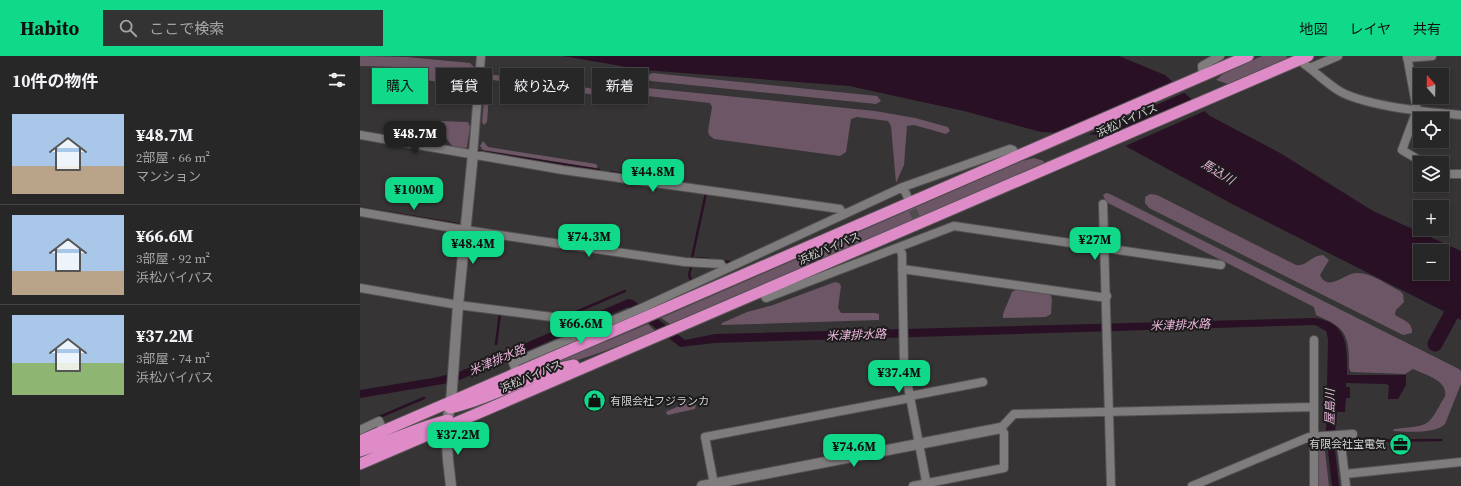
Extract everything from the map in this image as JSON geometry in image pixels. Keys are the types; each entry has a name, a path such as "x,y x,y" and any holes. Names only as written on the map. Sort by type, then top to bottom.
{"highway":[{"name":"浜松バイパス","path":"360,441 450,405 517,373 1248,56"},
{"name":"浜松バイパス","path":"360,464 447,424 601,360 1232,89 1308,63"},
{"path":"450,405 467,404 509,386 570,366 601,360"},
{"path":"360,451 387,443 430,424 447,424"}],"street":[{"path":"1203,76 1202,66 1220,56"},
{"path":"1338,56 1308,63 1324,81 1342,92 1363,100 1417,110 1461,115"},
{"path":"1413,156 1402,150 1417,110 1407,57 1432,56"},
{"path":"451,486 448,460 447,424 452,384 481,57"},
{"path":"360,135 562,170 840,209 843,215"},
{"path":"517,373 513,363 644,307 903,187 1010,149 1021,155"},
{"path":"1449,174 1461,174"},
{"path":"903,187 907,196"},
{"path":"1103,204 1107,296 1111,486"},
{"path":"360,212 465,230 685,262 721,264 724,270"},
{"path":"762,291 766,298 954,226 1221,265"},
{"path":"921,229 925,237"},
{"path":"899,247 902,254 904,365 927,485"},
{"path":"902,269 1100,297 1107,296"},
{"path":"360,288 458,305 560,318"},
{"path":"1314,340 1314,407 1317,436 1314,486"},
{"path":"714,484 705,437 983,382"},
{"path":"702,486 1002,428 1014,414 1314,407"},
{"path":"360,430 379,421 383,431"},
{"path":"913,486 927,485 1004,468 1004,433 1002,428"},
{"path":"1192,486 1202,484 1309,437 1353,434"},
{"path":"1338,435 1346,486"},
{"path":"1345,474 1461,462"}],"shaded area":[{"path":"360,56 407,57 470,63 474,67 436,68 436,82 428,80 428,68 360,66"},
{"path":"1262,56 1286,56 1288,58 1228,84 1216,80 1223,74"},
{"path":"652,73 877,96 881,101 876,104 651,81 648,80 648,75"},
{"path":"492,75 500,76 500,81 492,81"},
{"path":"584,87 592,89 592,94 584,93"},
{"path":"648,88 875,111 915,118 948,127 950,131 946,134 914,125 907,126 904,165 896,183 891,126 888,121 857,117 851,119 846,152 840,156 714,139 709,135 708,131 712,107 710,103 648,96"},
{"path":"484,104 488,104 487,122 484,125 482,122"},
{"path":"439,121 468,122 470,127 467,147 463,149 453,147 446,138 437,135 436,130"},
{"path":"483,141 488,147 596,164 598,167 595,168 483,150 480,146"},
{"path":"1034,158 1044,161 1043,164 670,324 661,318 1022,161"},
{"path":"1106,193 1459,369 1461,371 1461,384 1445,424 1428,431 1393,431 1394,429 1415,427 1427,423 1435,414 1445,396 1443,386 1435,379 1413,369 1405,374 1351,372 1349,368 1349,350 1345,336 1337,326 1316,315 1314,307 1106,202 1103,195"},
{"path":"1150,194 1157,195 1296,265 1303,264 1323,255 1329,260 1320,275 1323,280 1327,282 1337,281 1356,273 1362,273 1379,279 1403,294 1404,302 1396,310 1395,315 1411,326 1412,333 1403,335 1149,208 1145,203 1145,197"},
{"path":"835,282 839,283 841,286 838,308 841,313 875,313 879,314 879,320 721,325 722,323 747,312 773,305"},
{"path":"1017,289 1050,293 1052,299 1051,314 1046,317 1003,318 1003,314 1012,292"},
{"path":"648,324 655,331 593,355 562,365 529,373"},
{"path":"692,401 696,404 695,409 668,415 666,413 667,411"},
{"path":"1320,441 1324,443 1329,486 1318,486 1318,444"}],"water":[{"name":"馬込川","path":"563,56 1119,56 1165,75 1210,116 1280,153 1373,211 1413,229 1413,236 1428,236 1446,244 1413,244 1413,280 1449,280 1449,246 1461,251 1461,320 1234,205 1105,135 1041,132 964,111 849,86 648,70 648,68 632,68"},
{"name":"米津排水路","path":"628,299 633,300 685,340 715,334 1315,318 1334,325 1344,338 1347,355 1347,375 1406,375 1406,385 1398,399 1388,399 1389,385 1346,383 1346,387 1350,387 1350,398 1346,398 1345,412 1337,412 1334,441 1339,486 1332,486 1326,433 1328,339 1326,331 1315,325 714,343 680,347 628,307 455,382 360,398 360,390 433,378 459,372"}],"pier":[{"path":"1174,81 1186,92 1085,136 1052,134"},
{"path":"1195,99 1207,110 1123,147 1107,138"}],"waterway":[{"path":"477,151 599,170"},
{"path":"610,172 629,175"},
{"path":"633,175 682,183"},
{"path":"692,258 706,193"},
{"path":"360,208 458,224"},
{"path":"693,258 709,259"},
{"path":"720,261 730,262"},
{"path":"691,267 689,275 691,280"},
{"path":"561,315 567,316 625,291"},
{"name":"屋島川","path":"1435,344 1460,298"},
{"path":"496,344 500,313"},
{"path":"377,418 424,398"},
{"path":"1353,441 1441,440"}],"tunnel":[{"path":"908,199 921,229"}],"place":[{"name":"有限会社フジランカ","path":"594,401"},
{"name":"有限会社宝電気","path":"1401,444"}]}
